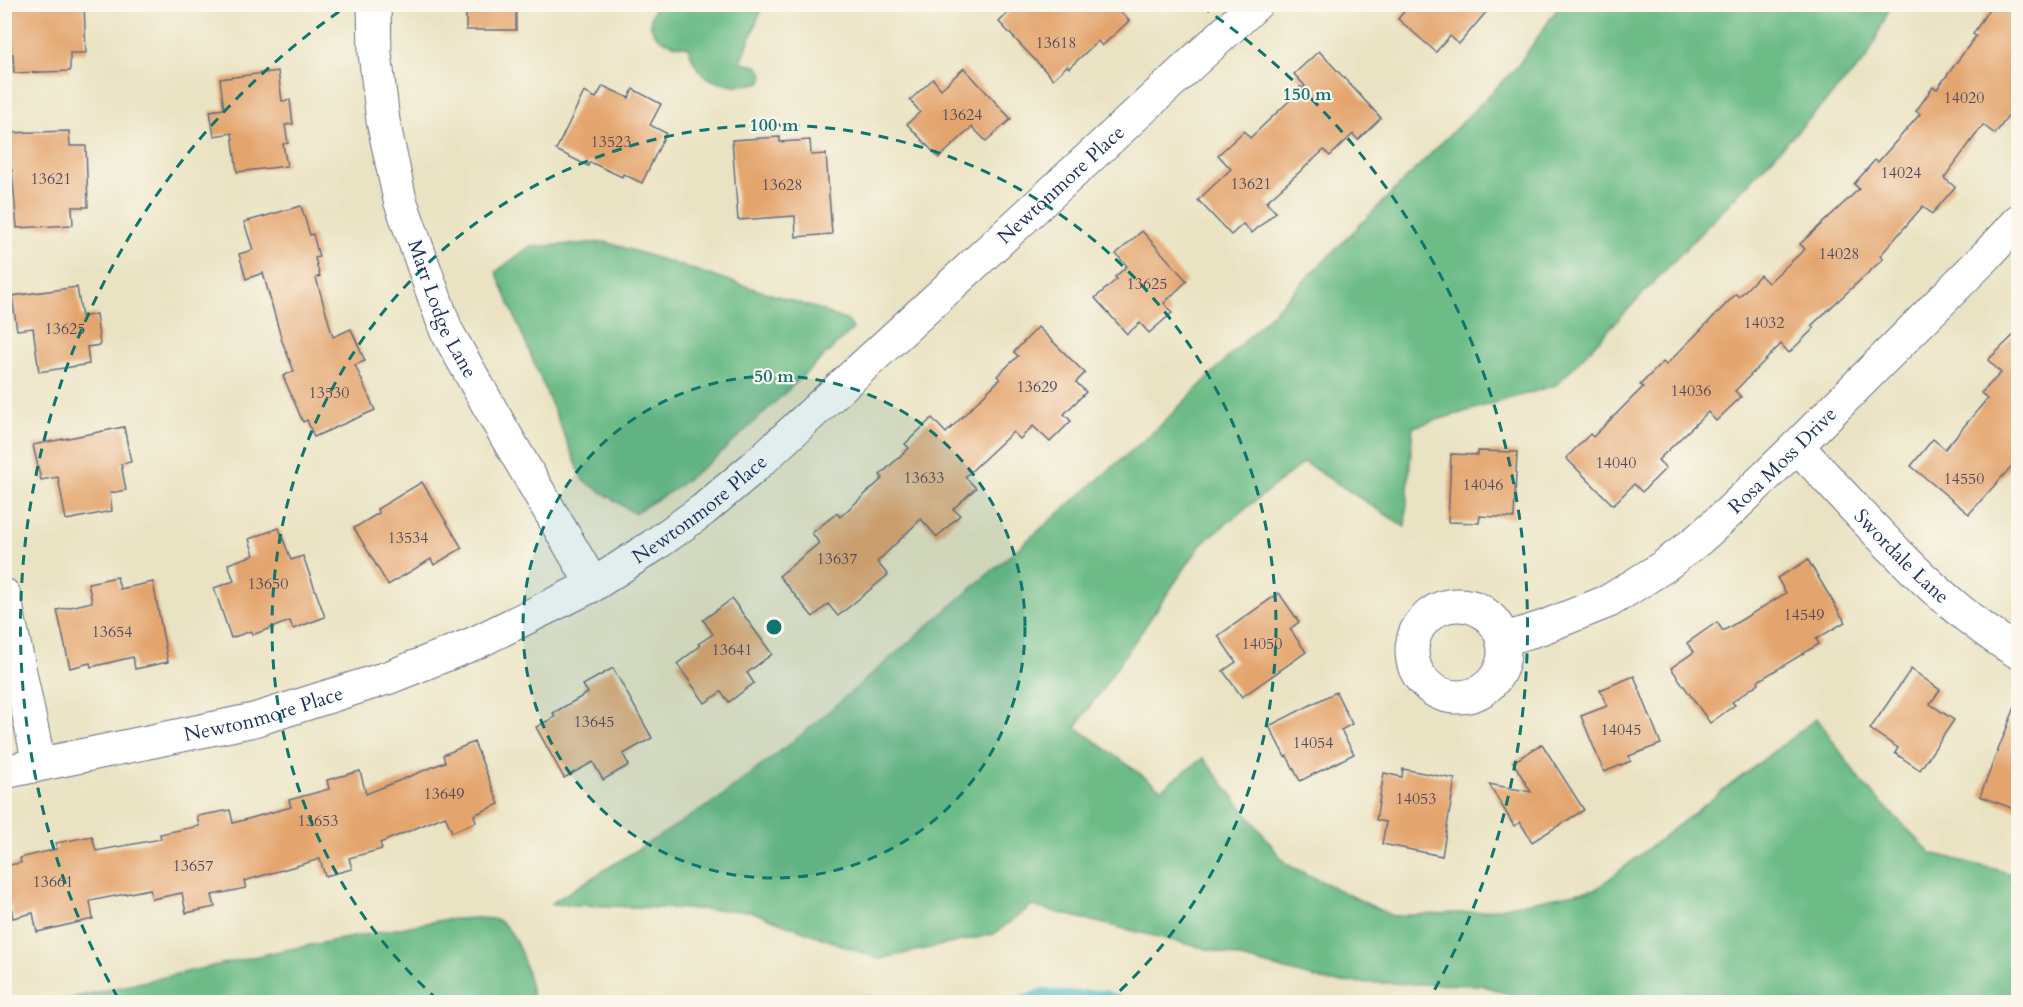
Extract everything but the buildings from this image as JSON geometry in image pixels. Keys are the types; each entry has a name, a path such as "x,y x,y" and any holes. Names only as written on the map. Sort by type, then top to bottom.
{"street":[{"name":"Marr Lodge Lane","path":"374,4 375,53 383,122 399,200 446,330 593,585"},
{"name":"Newtonmore Place","path":"4,772 254,720 390,677 475,643 593,585 703,510 754,467 1256,4"},
{"name":"Rosa Moss Drive","path":"1502,640 1541,628 1609,601 1664,567 1714,526 1797,446 2019,221"},
{"name":"Swordale Lane","path":"1797,446 1887,542 1963,614 1995,638 2019,652"},
{"path":"4,595 39,765"}],"green space":[{"path":"657,5 763,5 741,62 757,66 763,74 762,82 745,85 719,83 704,75 695,64 688,47 670,43 656,35 650,22"},
{"path":"1560,5 1891,5 1867,58 1556,385 1413,427 1405,527 1304,462 1202,543 1076,727 1161,789 1203,758 1286,864 1392,916 1479,912 1596,889 1817,718 1862,783 1931,853 2018,875 2018,1002 1531,1002 1482,985 1330,982 1216,951 1031,906 994,934 879,959 750,911 550,904 717,800 800,736 1159,427 1517,67"},
{"path":"606,242 815,308 848,321 853,329 719,455 673,490 634,513 583,480 496,272 529,247"},
{"path":"477,918 496,920 511,933 522,956 534,1002 54,1002 280,951 442,920"}],"waterway":[{"path":"1021,1002 1044,993 1062,996 1104,995 1123,1002"},
{"path":"855,1002 861,1000 879,1002"}]}
